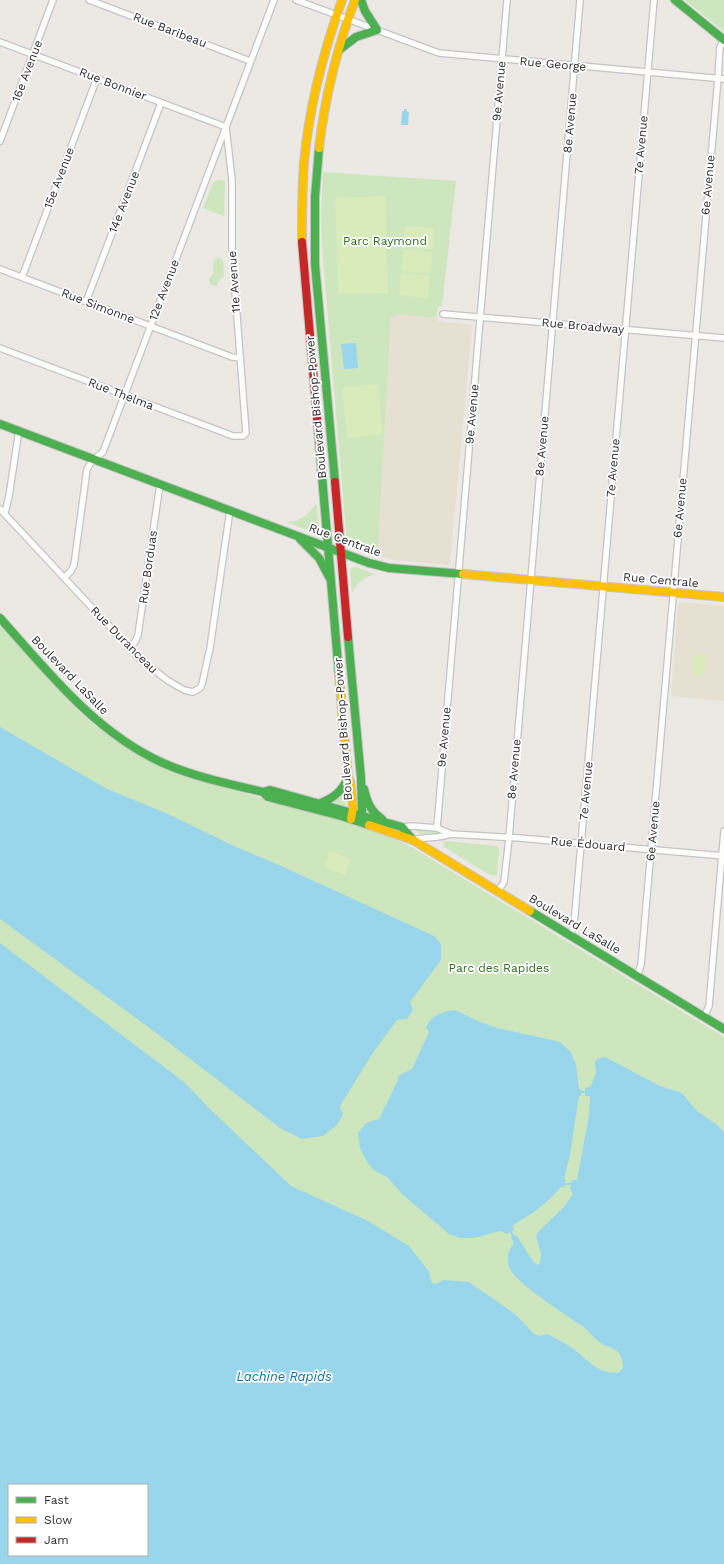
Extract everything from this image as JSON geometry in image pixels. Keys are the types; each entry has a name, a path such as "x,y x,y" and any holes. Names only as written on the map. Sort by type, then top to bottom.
{"street":[{"name":"16e Avenue","path":"0,141 53,0"},
{"name":"Rue Baribeau","path":"89,0 250,61"},
{"name":"12e Avenue","path":"64,578 73,567 87,469 94,459 103,452 274,0"},
{"name":"Rue George","path":"296,0 439,53 502,60 721,78"},
{"name":"Boulevard Bishop-Power","path":"342,0 325,55 311,114 304,164 302,198 304,275 348,778 350,781 356,818"},
{"name":"Boulevard Bishop-Power","path":"355,0 338,51 321,126 316,164 314,214 315,264 361,778 356,818"},
{"path":"338,51 356,37 377,30 368,16 361,0"},
{"name":"9e Avenue","path":"436,828 507,0"},
{"name":"8e Avenue","path":"498,891 504,882 509,838 580,0"},
{"name":"7e Avenue","path":"570,935 574,926 654,0"},
{"path":"675,0 724,40"},
{"name":"6e Avenue","path":"637,976 641,965 695,335 721,78 720,47 724,40"},
{"name":"Rue Bonnier","path":"0,42 226,127"},
{"name":"15e Avenue","path":"22,277 97,78"},
{"name":"14e Avenue","path":"86,302 161,103"},
{"name":"11e Avenue","path":"226,127 232,180 232,252 246,426 246,433 243,436"},
{"name":"Rue Simonne","path":"0,269 232,358 240,358"},
{"name":"Rue Broadway","path":"442,314 724,338"},
{"name":"Rue Thelma","path":"0,348 233,436 243,436"},
{"name":"Rue Centrale","path":"0,424 341,553 389,568 724,597"},
{"path":"5,513 9,496 18,430"},
{"name":"Rue Borduas","path":"129,648 135,642 138,635 160,484"},
{"name":"Rue Duranceau","path":"0,509 129,648 150,667 189,692 197,691 200,688 210,648 230,510"},
{"path":"295,535 319,558 332,586"},
{"name":"Boulevard LaSalle","path":"0,618 80,706 126,742 155,758 182,770 263,792 270,790 321,803 397,836 413,840 724,1029"},
{"path":"321,803 329,800 340,792 348,778"},
{"path":"361,778 370,808 378,816 390,824"},
{"name":"Boulevard LaSalle","path":"263,792 268,797 356,818 402,827 413,840"},
{"name":"Rue Édouard","path":"402,827 413,826 436,828 451,834 723,856"},
{"path":"704,1017 709,1006 724,831"},
{"name":"Rue Édouard","path":"413,840 424,837 442,837 451,834"}],"shaded area":[{"path":"397,314 436,318 439,321 471,325 472,327 450,563 448,565 394,560 375,555 378,548 391,317"},
{"path":"680,602 724,606 724,701 671,696 678,604"}],"green space":[{"path":"685,0 724,0 724,31 722,30"},
{"name":"Parc Raymond","path":"323,172 456,181 442,306 438,307 436,318 397,314 391,317 378,548 375,555 359,550 360,548 350,547 347,543 322,246 321,218"},
{"path":"218,180 223,180 225,183 224,216 203,208 213,183"},
{"path":"385,196 388,293 338,294 335,198"},
{"path":"405,226 434,228 433,250 403,248"},
{"path":"403,249 432,252 431,274 401,271"},
{"path":"216,257 223,260 224,277 219,280 217,286 211,285 209,280 214,272 213,266"},
{"path":"401,273 430,276 428,298 399,295"},
{"path":"378,384 383,434 347,438 342,388"},
{"path":"315,504 317,506 319,528 317,532 312,532 286,522 303,518 310,512"},
{"path":"355,567 375,574 361,581 352,593 350,571"},
{"name":"Parc des Rapides","path":"0,625 75,708 113,739 144,758 190,778 350,823 372,830 408,845 724,1037 724,1564 0,1564"},
{"path":"695,654 706,655 704,676 693,675"},
{"path":"344,790 346,806 332,802"},
{"path":"413,829 434,831 440,833 440,835 419,833"},
{"path":"445,841 497,846 499,849 497,875 490,875 444,847 443,844"},
{"path":"330,851 351,859 345,875 324,867"}],"water":[{"path":"404,109 407,109 407,112 409,112 408,125 401,125 402,111 404,111"},
{"path":"356,343 358,368 344,369 341,344"},
{"path":"0,727 107,789 168,814 234,846 434,936 441,944 441,960 410,1002 413,1010 407,1019 397,1020 374,1051 340,1106 343,1115 336,1126 323,1136 302,1139 280,1128 155,1032 0,919"},
{"name":"Lachine Rapids","path":"0,943 184,1082 211,1110 291,1186 368,1221 409,1246 428,1270 432,1283 435,1284 444,1280 469,1282 515,1314 534,1334 539,1336 547,1334 575,1350 597,1368 610,1373 618,1373 623,1368 619,1353 615,1349 603,1344 585,1328 544,1300 522,1283 510,1269 508,1256 510,1249 514,1244 511,1237 516,1235 534,1262 537,1265 540,1263 541,1254 536,1236 538,1232 564,1207 573,1194 570,1189 572,1180 577,1180 589,1115 590,1096 585,1096 585,1088 590,1087 596,1073 595,1062 597,1059 605,1057 660,1086 682,1093 697,1111 716,1124 724,1132 724,1564 0,1564"},
{"path":"455,1010 480,1022 498,1028 560,1042 570,1051 576,1064 581,1096 579,1096 570,1155 564,1179 566,1180 564,1188 561,1187 539,1208 513,1225 514,1230 507,1234 500,1231 474,1238 460,1238 449,1234 403,1195 387,1177 375,1171 367,1162 360,1148 358,1133 366,1123 379,1119 398,1080 398,1076 412,1069 429,1032 426,1027 428,1023 438,1014"}],"waterway":[{"path":"566,1184 571,1184"},
{"path":"511,1232 513,1236"}],"traffic: fast":[{"path":"339,50 356,37 377,30 365,11 361,0"},
{"path":"675,0 724,40"},
{"path":"319,148 315,197 315,264 335,482"},
{"path":"0,424 369,563 389,568 463,574"},
{"path":"318,429 339,675"},
{"path":"300,539 319,558 329,577"},
{"path":"0,618 74,700 116,735 139,750 163,763 187,772 212,780 263,792 268,797 369,825"},
{"path":"348,637 361,778 362,811 359,821"},
{"path":"321,803 337,794 348,778"},
{"path":"364,789 370,806 382,819"},
{"path":"263,792 270,790 402,827 413,840"},
{"path":"530,911 724,1029"}],"traffic: slow":[{"path":"302,242 303,173 309,121 323,60 342,0"},
{"path":"319,148 332,73 355,0"},
{"path":"463,574 724,597"},
{"path":"339,675 348,778 350,781 353,808 351,819"},
{"path":"369,825 413,840 530,911"}],"traffic: jam":[{"path":"302,242 318,429"},
{"path":"335,482 348,637"}]}
